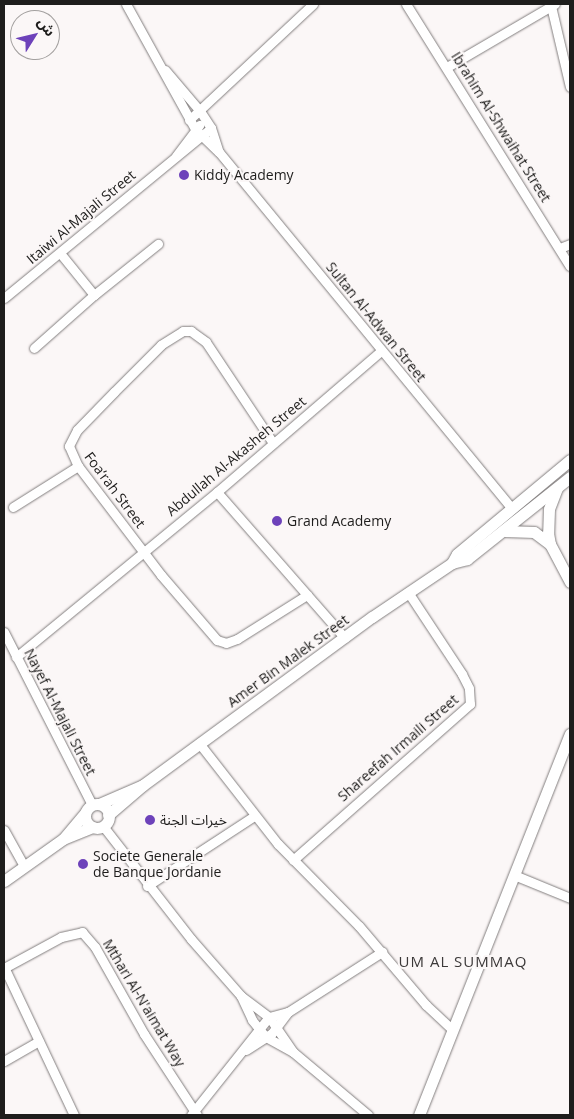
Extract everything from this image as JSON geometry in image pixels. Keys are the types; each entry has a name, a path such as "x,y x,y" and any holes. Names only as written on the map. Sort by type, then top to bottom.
{"street":[{"path":"190,120 202,115 313,4"},
{"name":"Ibrahim Al-Shwaihat Street","path":"406,4 570,266"},
{"name":"Sultan Al-Adwan Street","path":"129,5 190,120 202,138 219,152 511,508"},
{"path":"447,68 553,5 570,87"},
{"name":"Sultan Al-Adwan Street","path":"163,68 202,115 210,128 219,152"},
{"name":"Itaiwi Al-Majali Street","path":"176,157 196,129 202,115"},
{"name":"Itaiwi Al-Majali Street","path":"4,298 176,157 202,138 210,128"},
{"path":"34,348 94,295 158,244"},
{"path":"560,248 570,244"},
{"path":"60,253 94,295"},
{"name":"Foa‘rah Street","path":"273,443 206,342 191,331 183,331 175,333 161,345 72,436 69,446 78,466 143,551 197,619 221,642 237,639 307,595"},
{"name":"Abdullah Al-Akasheh Street","path":"16,657 217,492 381,351"},
{"name":"Amer Bin Malek Street","path":"452,564 458,554 570,460"},
{"path":"12,507 78,466"},
{"name":"Amer Bin Malek Street","path":"62,839 101,823 143,785 199,743 408,592 452,564 466,559 570,477"},
{"path":"550,544 549,509 557,487"},
{"path":"217,492 345,638"},
{"path":"503,531 524,529 543,537 550,544 570,582"},
{"name":"Shareefah Irmaili Street","path":"294,860 470,704 469,688 462,674 408,592"},
{"name":"Nayef Al-Majali Street","path":"4,632 92,807"},
{"path":"419,1115 451,1028 570,734"},
{"path":"199,743 254,816 382,952 426,1005 451,1028"},
{"name":"Amer Bin Malek Street","path":"4,881 62,839 92,807 143,785"},
{"path":"92,807 86,821 101,823"},
{"path":"92,807 101,823 147,886 241,996 269,1017 278,1027 293,1052"},
{"path":"147,886 254,816"},
{"path":"4,830 24,866"},
{"path":"514,875 570,898"},
{"name":"Mthari Al-N'aimat Way","path":"4,968 61,937 82,932 95,947 144,1034 194,1114"},
{"path":"194,1114 269,1017 288,1012 382,952"},
{"path":"4,968 74,1115"},
{"path":"241,996 258,1029 266,1037 293,1052 368,1115"},
{"path":"243,1052 278,1027 288,1012"},
{"path":"4,1061 39,1042"}],"place":[{"name":"Kiddy Academy","path":"184,175"},
{"name":"Grand Academy","path":"277,521"},
{"name":"خيرات الجنة","path":"150,820"},
{"name":"Societe Generale de Banque Jordanie","path":"83,864"}],"district":[{"name":"UM AL SUMMAQ","path":"463,962"}]}
